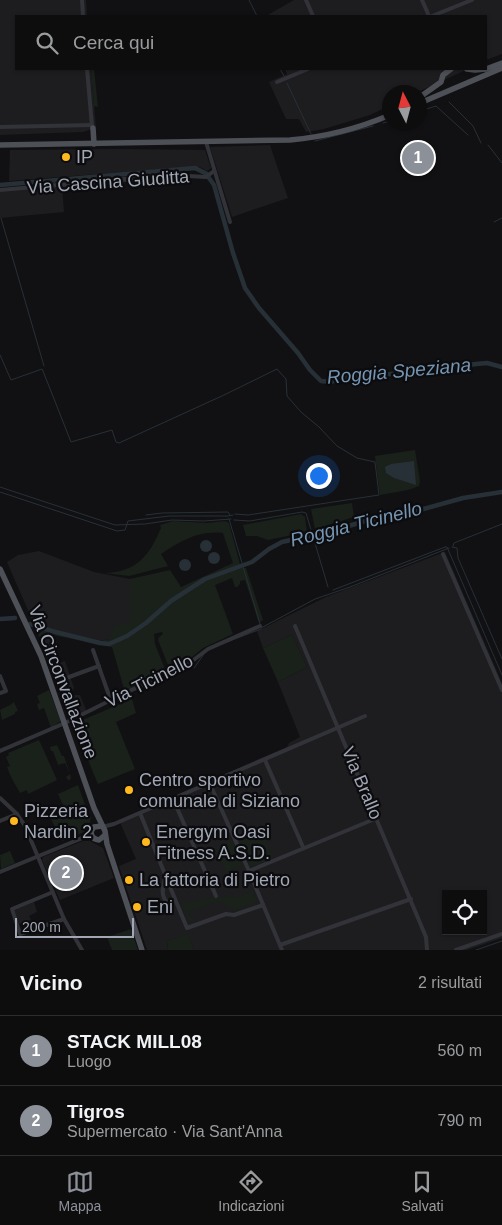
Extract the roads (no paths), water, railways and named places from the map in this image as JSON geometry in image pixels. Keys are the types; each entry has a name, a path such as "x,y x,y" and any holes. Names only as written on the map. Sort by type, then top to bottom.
{"main road":[{"path":"487,68 502,63"},
{"path":"427,100 502,68"},
{"path":"427,93 441,82 448,70"},
{"path":"0,145 257,142 318,138 346,131 382,118"},
{"path":"93,127 94,144"},
{"name":"Via Circonvallazione","path":"0,569 32,636 65,723 110,854"},
{"path":"94,808 91,830 95,839 110,854 142,950"},
{"path":"91,830 96,826 103,830 101,839 95,839"}],"street":[{"path":"82,0 83,15"},
{"path":"306,0 313,15"},
{"path":"422,0 430,15"},
{"path":"434,15 472,0"},
{"path":"0,127 93,127 87,70"},
{"path":"277,82 306,70"},
{"path":"206,142 230,222"},
{"name":"Via Cascina Giuditta","path":"0,190 171,175 206,177 214,170"},
{"path":"443,554 502,690"},
{"name":"Via Ticinello","path":"0,751 183,668 208,649 260,626"},
{"name":"Via Brallo","path":"295,626 411,899 428,948"},
{"path":"93,650 111,701"},
{"path":"69,677 99,666"},
{"path":"0,676 6,690 0,693"},
{"path":"103,830 365,716"},
{"path":"264,760 303,848"},
{"path":"210,784 282,950"},
{"path":"0,798 17,814 25,826 64,919 81,950"},
{"path":"173,799 216,896"},
{"path":"140,813 187,928 226,914 234,914 263,905"},
{"path":"0,821 17,814"},
{"path":"249,871 377,818"},
{"path":"0,872 80,839 91,830"},
{"path":"80,839 95,839"},
{"path":"166,875 163,885 163,897 169,903 175,899"},
{"path":"53,892 12,909 20,934 64,919"},
{"path":"280,945 411,899"},
{"path":"456,950 502,934"},
{"name":"Via Brallo","path":"427,941 433,950"}],"waterway":[{"path":"249,0 256,15"},
{"path":"281,70 284,76"},
{"path":"287,83 311,134"},
{"path":"449,102 473,126 481,143"},
{"path":"427,109 436,106 468,135"},
{"path":"315,141 373,126"},
{"path":"488,145 502,163"},
{"name":"Roggia Speziana","path":"0,185 195,168 207,174"},
{"path":"62,187 167,178"},
{"name":"Roggia Speziana","path":"209,178 214,185 245,288 259,308 321,381 330,382 349,377 404,373 487,363 502,367"},
{"path":"1,218 44,366"},
{"path":"494,222 502,218"},
{"path":"0,355 11,380 42,369 71,442 112,430 116,442 119,443 277,369 286,379 287,396 301,412 337,446 357,458 375,462 379,495 248,515 235,514"},
{"path":"0,487 115,525 145,524 172,520 204,521 231,519"},
{"path":"0,492 117,531 125,530 128,521 169,516 233,515"},
{"name":"Roggia Ticinello","path":"30,624 109,644 127,636 146,623 171,601 205,579 252,562 282,542 339,529 368,520 402,515 463,498 502,492"},
{"path":"146,515 228,512 230,515"},
{"path":"234,520 250,521 302,512 306,513 328,587"},
{"path":"229,519 260,624"},
{"path":"453,546 454,543 502,524"},
{"path":"333,590 447,547 502,675"},
{"path":"452,547 457,548 458,558 502,659"},
{"path":"261,628 315,599 449,548"},
{"name":"Roggia Ticinello","path":"0,619 15,618"},
{"path":"227,642 261,629"},
{"path":"194,668 204,654"},
{"path":"476,950 502,941"}],"place":[{"name":"IP","path":"66,157"},
{"name":"STACK MILL08","path":"418,158"},
{"name":"Centro sportivo comunale di Siziano","path":"129,790"},
{"name":"Pizzeria Nardin 2","path":"14,821"},
{"name":"Energym Oasi Fitness A.S.D.","path":"146,842"},
{"name":"Tigros","path":"66,873"},
{"name":"La fattoria di Pietro","path":"129,880"},
{"name":"Eni","path":"137,907"}]}
